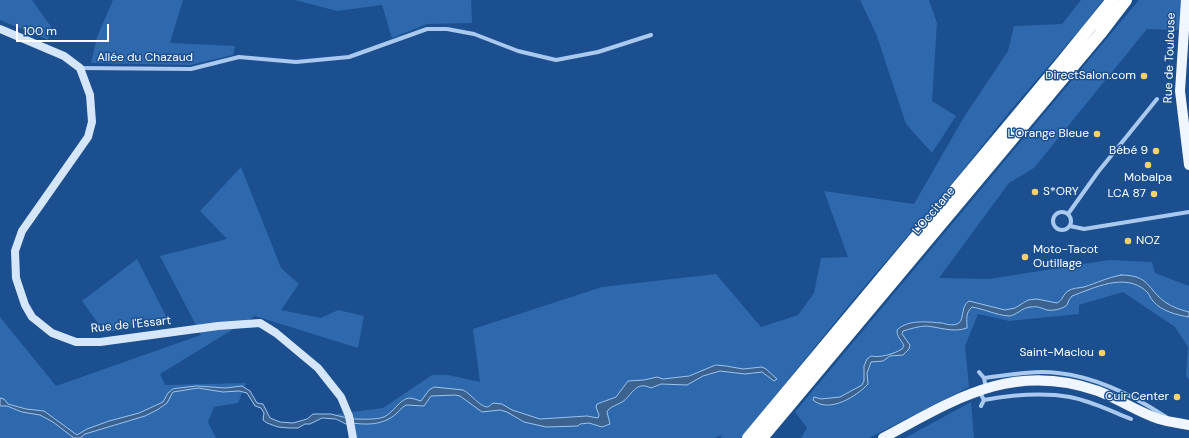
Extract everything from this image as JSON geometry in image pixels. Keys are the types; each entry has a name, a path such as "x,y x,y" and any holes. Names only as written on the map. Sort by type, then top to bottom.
{"highway":[{"name":"L'Occitane","path":"748,438 1112,0"},
{"name":"L'Occitane","path":"762,438 1100,34 1126,0"}],"main road":[{"name":"Rue de Toulouse","path":"1186,0 1180,91 1189,165"},
{"name":"Rue de Toulouse","path":"1189,5 1187,73 1189,115"},
{"path":"883,438 983,385 1024,380 1064,382 1099,392 1160,419 1189,425"}],"street":[{"path":"0,29 64,56 80,68"},
{"name":"Allée du Chazaud","path":"80,68 191,69 239,58 296,62 349,57 427,29 447,29 474,34 518,51 556,60 598,52 652,35"},
{"name":"Rue de l'Essart","path":"80,68 90,95 92,122 88,137 22,231 15,251 16,278 25,305 32,317 52,333 76,342 100,342 218,326 260,323 276,333 318,368 341,397 349,416 353,438"},
{"path":"1068,214 1098,172 1157,98"},
{"path":"1063,212 1068,214 1071,220 1070,226 1061,231 1055,227 1053,220 1057,214 1063,212"},
{"path":"1070,226 1084,229 1189,212"},
{"path":"979,372 983,385 984,400 981,406"},
{"path":"983,385 1018,373 1057,372 1092,380 1154,410 1174,423"},
{"path":"984,400 1031,394 1070,397 1093,404 1130,420"}],"shaded area":[{"path":"0,0 32,0 52,28 48,40 0,20"},
{"path":"113,0 183,0 170,43 235,46 233,55 190,65 91,63 97,37"},
{"path":"295,0 471,0 472,23 427,24 392,38 382,5 337,11"},
{"path":"860,0 929,0 937,23 932,101 956,116 932,153 906,124 877,36"},
{"path":"1081,0 1103,0 1082,27 1010,111 954,181 849,305 741,438 721,438 722,435 714,438 357,438 355,430 337,414 383,408 432,375 448,375 480,382 473,329 602,287 716,274 761,327 798,315 814,293 821,258 848,257 824,191 914,204 964,117 1008,51 1014,26 1062,24"},
{"path":"1139,0 1182,0 1180,30 1147,29 1034,168 1009,183 939,278 989,279 1109,260 1152,262 1155,273 1189,286 1189,380 1186,376 1188,347 1175,327 1123,292 1079,305 1079,314 1009,321 978,314 965,346 969,387 869,438 801,438 807,428 795,412"},
{"path":"241,167 281,268 299,284 281,310 321,318 338,310 364,316 358,348 255,316 160,374 165,385 246,383 238,403 214,407 208,422 216,438 0,438 0,317 56,386 201,335 160,256 227,239 200,211"},
{"path":"137,259 167,318 105,333 82,301"},
{"path":"1121,275 1138,277 1143,280 1165,302 1189,312 1189,317 1174,314 1160,307 1152,300 1147,292 1138,285 1119,282 1109,283 1072,296 1067,305 1063,308 1055,310 1047,310 1039,307 1028,307 1012,316 1009,316 972,307 967,314 967,328 951,330 926,326 903,331 902,334 910,345 909,349 903,355 890,356 883,361 871,362 867,373 868,384 857,394 835,404 820,404 813,400 814,397 821,399 840,397 862,385 864,381 864,366 867,359 871,356 887,355 902,349 904,346 898,337 897,330 902,326 912,323 925,322 955,325 961,320 964,306 969,301 1005,310 1015,308 1028,300 1037,299 1057,303 1066,292 1070,290"},
{"path":"716,365 743,369 762,367 777,379 774,381 762,372 745,374 720,371 703,376 687,385 661,384 651,388 646,386 637,387 622,402 608,410 607,412 610,424 602,427 589,423 580,424 578,426 546,427 524,422 507,412 500,410 482,412 460,396 455,395 431,396 424,406 406,405 391,418 381,422 370,424 352,423 353,419 373,419 384,417 400,403 409,398 421,401 429,390 434,387 463,390 485,407 488,407 493,403 502,404 512,410 540,419 587,416 598,418 599,415 596,407 597,404 616,397 628,381 657,377 663,379 689,376"},
{"path":"197,386 225,388 242,386 250,391 257,403 263,404 270,418 280,422 293,423 307,419 313,414 331,414 347,418 348,425 336,419 322,418 298,428 278,427 263,420 264,413 261,408 255,406 247,393 239,391 223,392 198,388 173,392 167,403 145,416 85,434 80,438 74,438 53,422 40,415 22,412 7,406 0,406 0,398 4,399 8,404 26,409 44,411 77,435 87,429 139,413 163,402 168,393 173,389"},
{"path":"971,402 974,438 905,438"}],"place":[{"name":"DirectSalon.com","path":"1144,76"},
{"name":"L'Orange Bleue","path":"1097,134"},
{"name":"Bébé 9","path":"1156,151"},
{"name":"Mobalpa","path":"1148,165"},
{"name":"S*ORY","path":"1035,192"},
{"name":"LCA 87","path":"1154,194"},
{"name":"NOZ","path":"1128,241"},
{"name":"Moto-Tacot Outillage","path":"1025,257"},
{"name":"Saint-Maclou","path":"1102,353"},
{"name":"Cuir Center","path":"1177,397"}]}
